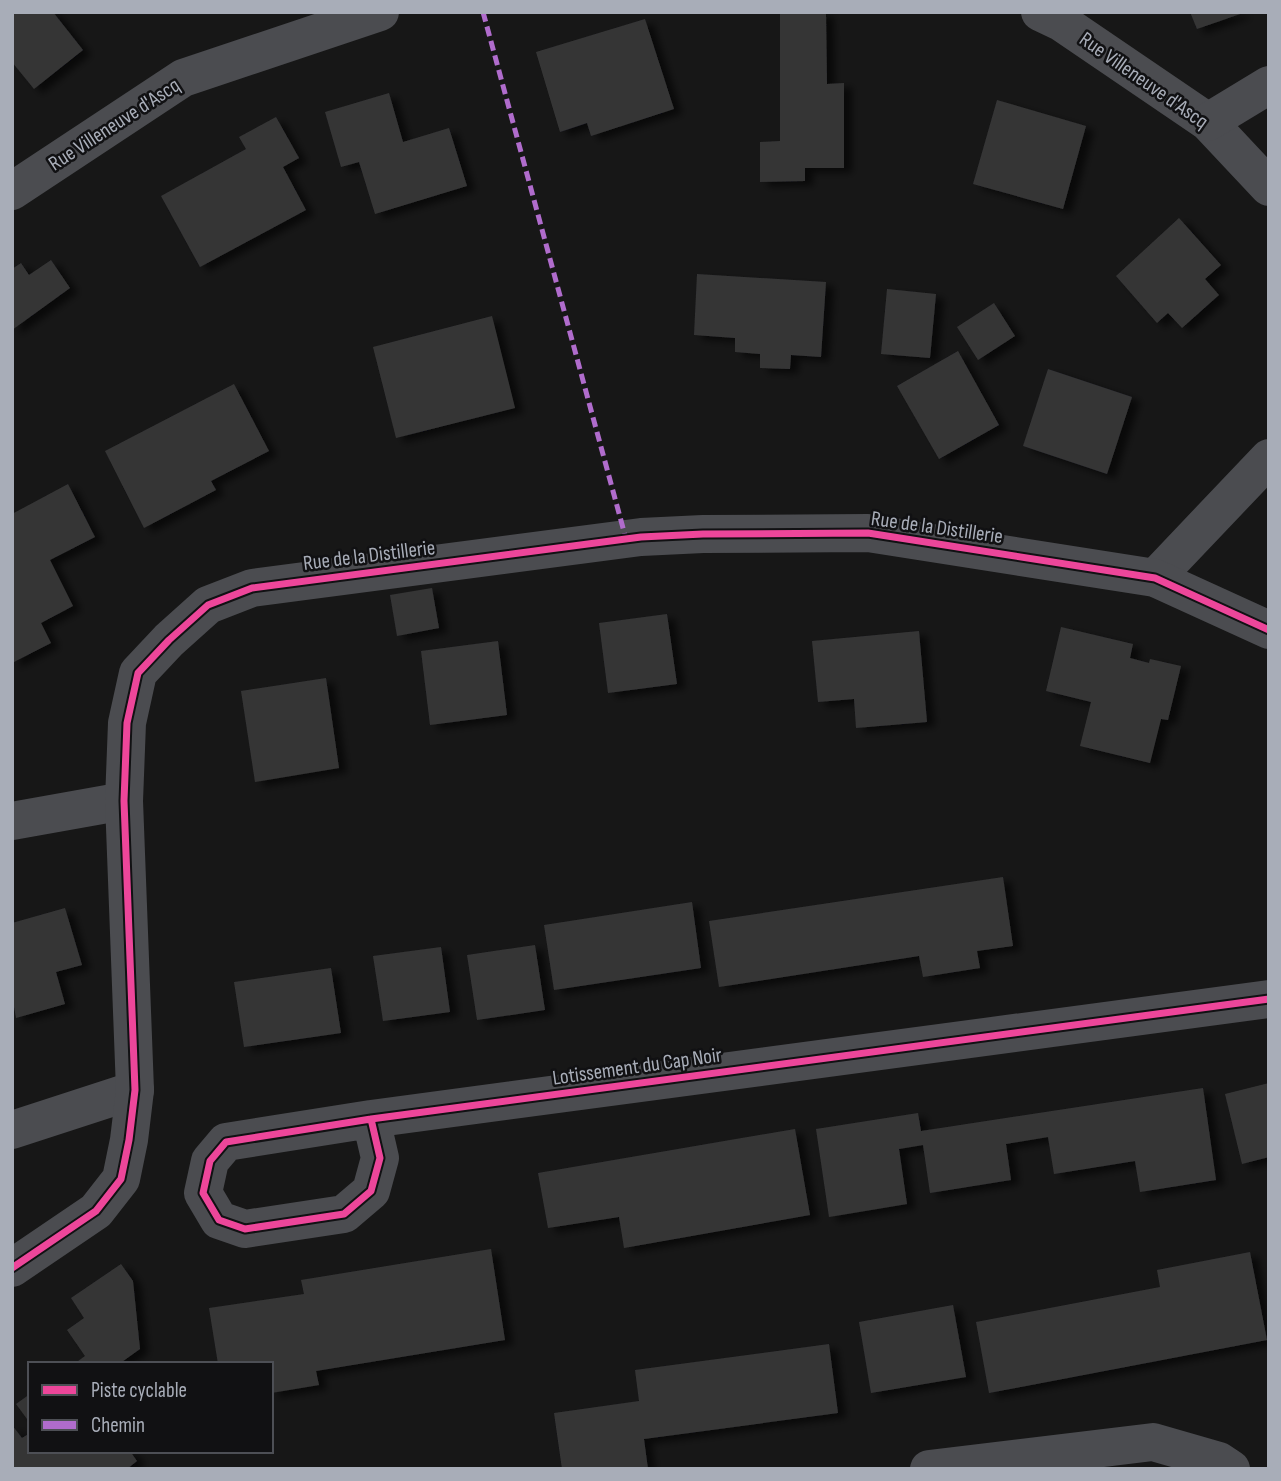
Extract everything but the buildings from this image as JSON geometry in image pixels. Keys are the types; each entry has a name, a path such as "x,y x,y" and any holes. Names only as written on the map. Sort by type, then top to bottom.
{"street":[{"name":"Rue Villeneuve d'Ascq","path":"12,191 183,78 380,12"},
{"name":"Rue Villeneuve d'Ascq","path":"1056,16 1208,122 1269,187"},
{"path":"1208,122 1269,85"},
{"path":"1155,578 1269,458"},
{"name":"Rue de la Distillerie","path":"12,1268 96,1211 121,1179 130,1140 135,1090 124,801 127,723 138,673 208,605 252,588 641,537 869,533 1155,578 1269,630"},
{"path":"12,821 124,801"},
{"name":"Lotissement du Cap Noir","path":"371,1119 380,1158 371,1191 344,1214 245,1229 219,1220 203,1193 210,1161 226,1142 371,1119 1269,999"},
{"path":"12,1130 135,1090"},
{"path":"929,1469 1153,1442 1219,1461 1231,1469"}],"marked path":[{"path":"483,12 626,539"}],"cycle path":[{"path":"12,1268 96,1211 121,1179 135,1090 124,801 127,723 138,673 208,605 252,588 641,537 868,533 1155,578 1269,630"},
{"path":"371,1119 380,1158 371,1191 344,1214 245,1229 219,1220 203,1193 210,1161 226,1142 371,1119 1269,999"}]}
